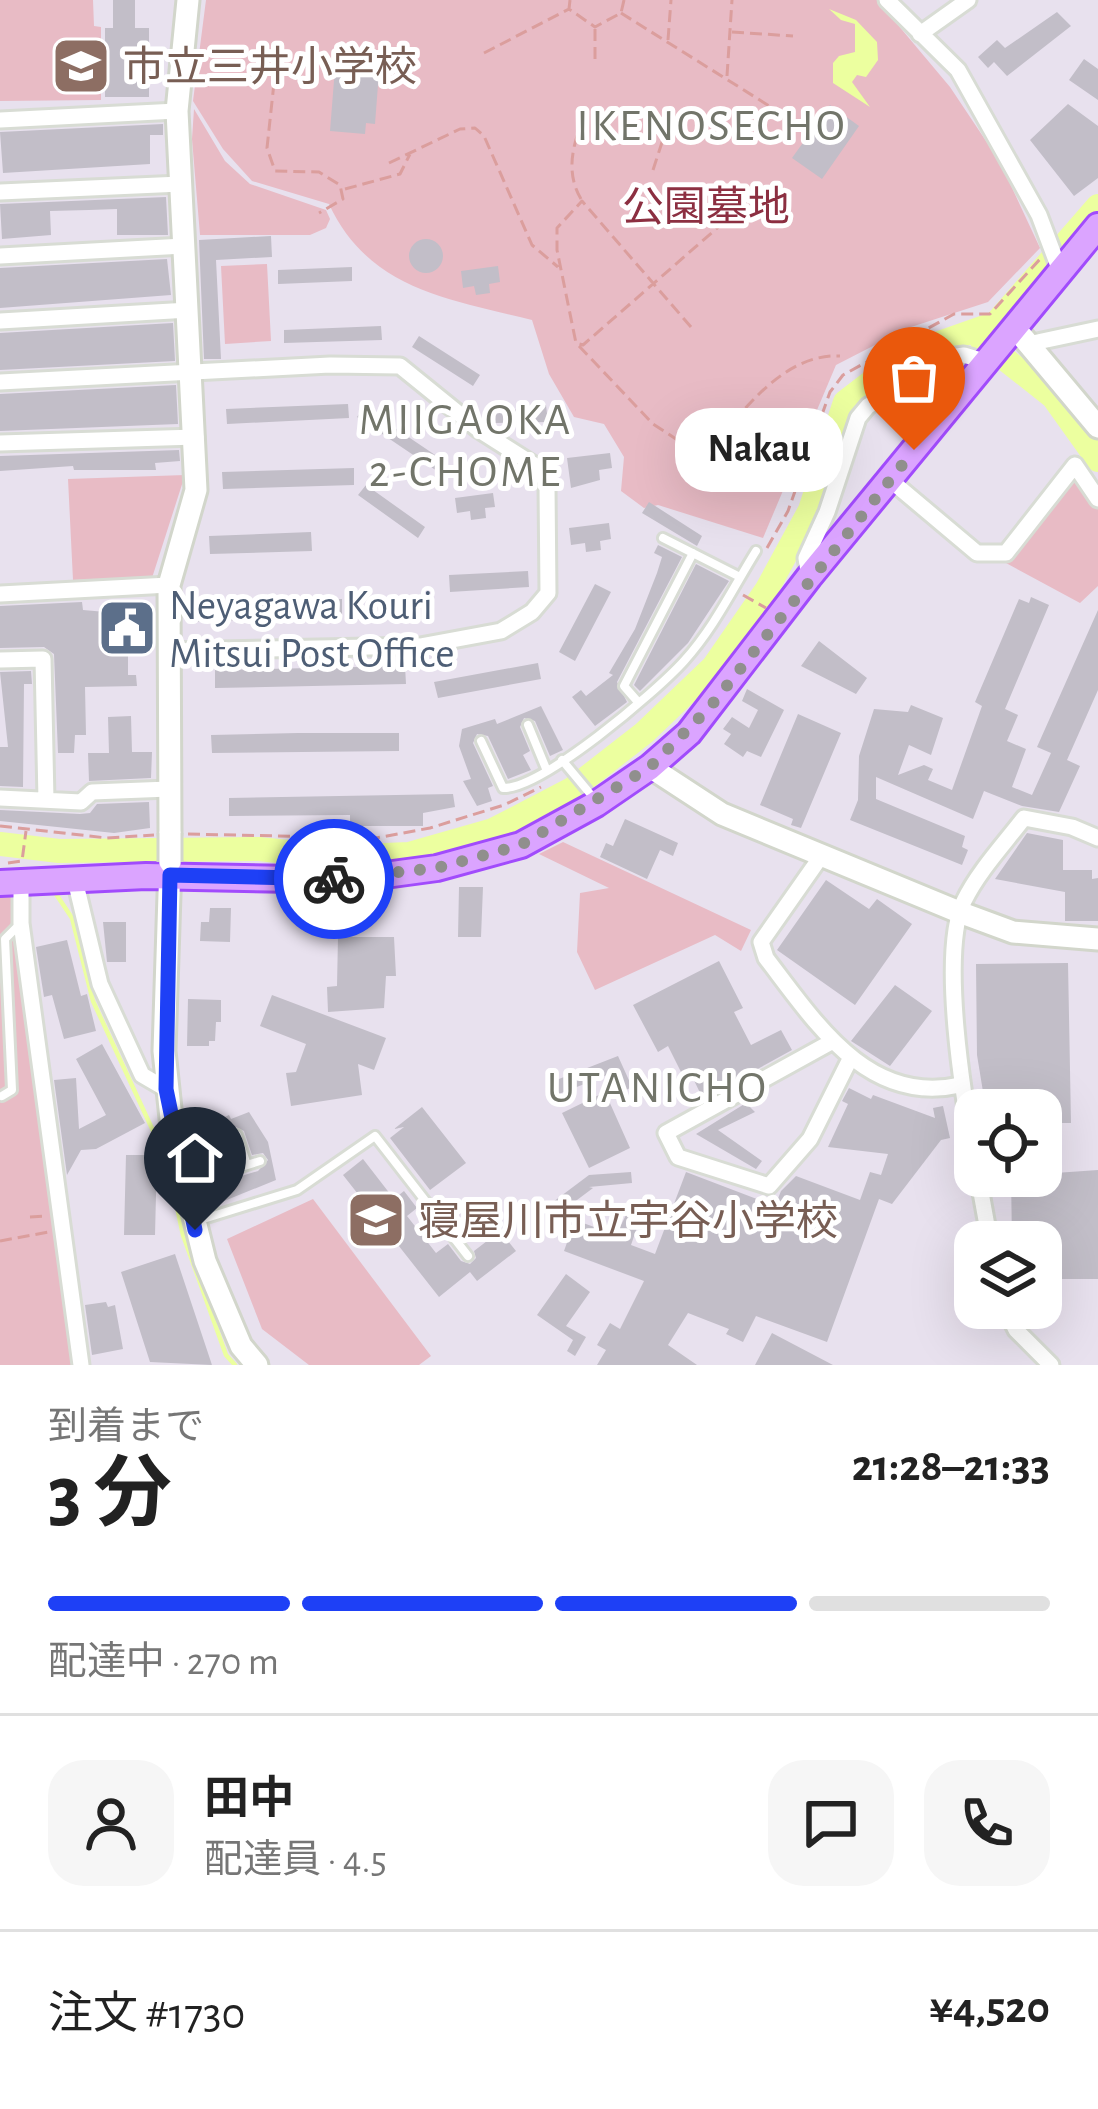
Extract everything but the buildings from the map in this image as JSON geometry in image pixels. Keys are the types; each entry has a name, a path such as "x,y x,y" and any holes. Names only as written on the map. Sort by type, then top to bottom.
{"main road":[{"path":"8,875 170,869 348,880 437,868 521,845 592,796 650,767 688,734 889,479 1005,347 1054,258 1098,226"}],"street":[{"path":"188,0 177,112 196,490 169,585 166,1089 193,1222 226,1316 257,1365"},
{"path":"887,0 958,70 1039,214 1054,258"},
{"path":"920,34 968,0"},
{"path":"0,120 177,112"},
{"path":"0,192 181,184"},
{"path":"0,256 184,246"},
{"path":"0,321 189,310"},
{"path":"809,578 806,558 827,512 857,418 868,406 950,357 1098,328"},
{"path":"1005,347 1098,427"},
{"path":"0,382 330,364 400,367 479,430 539,468 548,486 548,593 532,612 501,631 420,646 168,651"},
{"path":"0,443 196,437"},
{"path":"889,479 976,553 1006,553 1075,465 1098,500"},
{"path":"0,594 169,585"},
{"path":"0,660 43,659 46,800"},
{"path":"650,767 722,814 959,912 1012,932 1098,939"},
{"path":"0,798 80,802 92,792 169,789"},
{"path":"961,1089 954,979 959,912 1024,818 1072,827 1098,838"},
{"path":"822,855 761,942 766,958 833,1041 872,1076 938,1090 960,1085"},
{"path":"8,875 21,923 81,1365"},
{"path":"74,876 100,984 142,1075 166,1089"},
{"path":"833,1041 666,1133 678,1157 770,1186 810,1139 850,1059"},
{"path":"1016,1329 1051,1365"}],"lane":[{"path":"663,538 740,577"},
{"path":"481,741 503,788 517,789 547,771 567,766 682,663 760,552"},
{"path":"638,702 624,686 693,553"},
{"path":"528,725 547,771"},
{"path":"567,766 592,796"},
{"path":"2,1096 12,1090 5,939 21,923"},
{"path":"172,1130 201,1121"},
{"path":"237,1135 247,1165"},
{"path":"193,1222 297,1190 375,1136 468,1256"},
{"path":"185,1185 260,1161"}],"path":[{"path":"569,9 570,0"},
{"path":"595,27 621,13 624,0"},
{"path":"668,43 671,0"},
{"path":"727,80 732,0"},
{"path":"569,9 595,27"},
{"path":"484,53 569,9"},
{"path":"621,13 790,119"},
{"path":"595,27 595,61"},
{"path":"730,32 793,36"},
{"path":"274,83 267,148 271,166 279,172 319,172 344,189 400,174 410,154"},
{"path":"586,112 572,146 573,180 582,201 691,327"},
{"path":"653,170 667,127"},
{"path":"389,163 460,129 480,132 532,245 560,268"},
{"path":"320,213 343,199 344,189"},
{"path":"582,201 557,228 570,326 578,345 653,424 705,458 747,406 801,362 840,356"},
{"path":"578,345 586,344 739,209"},
{"path":"760,552 788,511 830,392 843,375 954,314 990,314 1054,258"},
{"path":"741,594 770,611"},
{"path":"0,826 106,838 391,836 504,805 532,793 567,766"},
{"path":"8,875 26,828"},
{"path":"30,1217 49,1216"},
{"path":"0,1241 50,1232"}],"green space":[{"path":"0,0 93,0 94,26 101,27 101,100 0,101"},
{"name":"公園墓地","path":"206,0 877,0 950,87 1000,162 1040,248 988,302 908,328 836,365 763,538 658,505 644,508 621,491 624,457 604,424 574,417 549,374 532,320 442,297 389,273 346,233 329,204 252,181 223,149 193,101"},
{"path":"194,109 225,161 250,184 326,210 330,219 326,228 310,235 200,235"},
{"path":"267,264 271,341 225,344 221,266"},
{"path":"1075,474 1098,507 1098,586 1080,603 1006,563"},
{"path":"185,475 152,578 73,580 68,479"},
{"path":"563,842 751,930 741,951 715,935 595,990 577,952 580,893 609,888 539,854"},
{"path":"0,894 13,898 77,1365 0,1365"},
{"path":"313,1199 431,1356 419,1365 309,1365 262,1329 227,1239"}],"shaded area":[{"path":"829,9 856,20 877,42 878,60 866,77 857,75 852,82 870,107 833,83 833,63 855,52 855,24"}],"waterway":[{"path":"0,844 59,851 259,849 336,857 409,854 493,830 572,789 644,733 713,667 767,589 810,510 845,402 884,372 939,343 996,323 1098,206"},
{"path":"982,341 1053,397 1098,460"},
{"path":"56,894 72,918 93,1001 167,1161 183,1235 226,1355 235,1365"}],"way so far":[{"path":"334,879 437,868 521,845 596,804 650,767 688,734 914,450"}],"place":[{"name":"市立三井小学校","path":"81,66"},
{"name":"Nakau","path":"914,450"},
{"name":"Neyagawa Kouri Mitsui Post Office","path":"127,628"},
{"name":"寝屋川市立宇谷小学校","path":"376,1220"}],"district":[{"name":"IKENOSECHO","path":"712,124"},
{"name":"MIIGAOKA 2-CHOME","path":"466,444"},
{"name":"UTANICHO","path":"658,1086"}],"route":[{"path":"195,1230 166,1089 170,875 334,879"}]}
